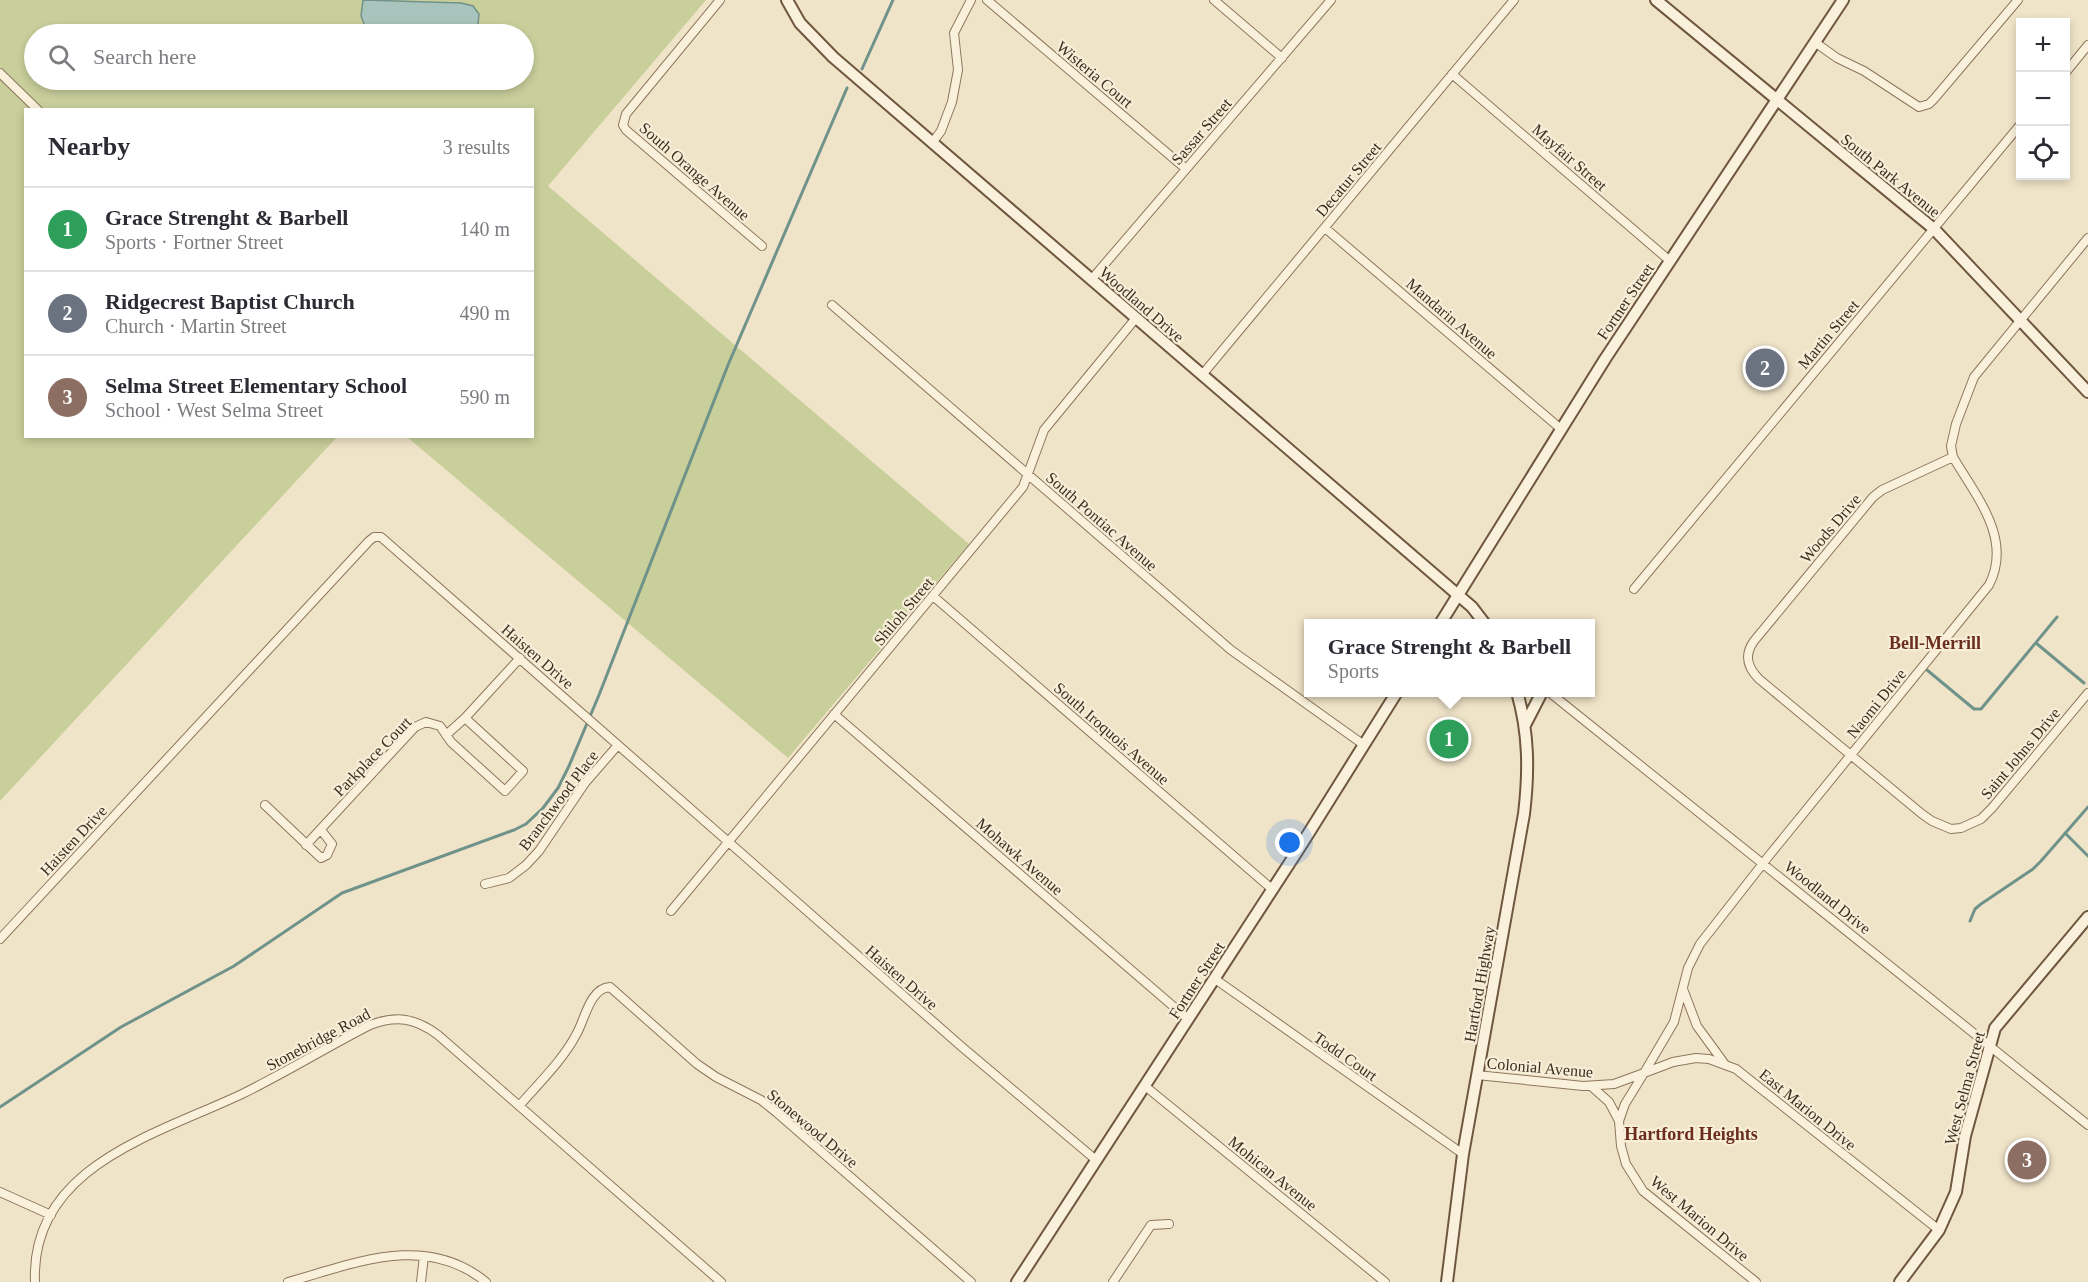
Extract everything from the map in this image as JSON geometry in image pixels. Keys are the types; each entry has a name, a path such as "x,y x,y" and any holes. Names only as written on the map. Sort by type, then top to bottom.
{"street":[{"name":"South Orange Avenue","path":"720,0 626,114 623,125 762,246"},
{"name":"Woodland Drive","path":"787,0 819,44 1472,607 1481,619"},
{"path":"932,143 941,130 952,102 958,70 954,33 971,0"},
{"name":"Wisteria Court","path":"987,0 1186,169"},
{"path":"1214,0 1282,58"},
{"name":"Sassar Street","path":"1091,280 1331,0"},
{"name":"Decatur Street","path":"1202,375 1514,0"},
{"name":"South Park Avenue","path":"1656,0 1934,229 2088,392"},
{"name":"Fortner Street","path":"1443,619 1560,429 1843,0"},
{"path":"1816,43 1919,107 1929,104 1934,99 2018,0"},
{"path":"2070,67 2088,45"},
{"path":"0,73 36,108"},
{"name":"Mayfair Street","path":"1452,74 1670,261"},
{"name":"Martin Street","path":"1634,589 2016,131"},
{"name":"Mandarin Avenue","path":"1325,228 1560,429"},
{"path":"1953,457 1951,446 1969,384 2088,238"},
{"name":"South Pontiac Avenue","path":"832,305 1232,650 1364,745"},
{"name":"Shiloh Street","path":"671,911 1023,488 1044,430 1136,318"},
{"name":"Naomi Drive","path":"1763,865 1982,594 1994,576 1998,552 1994,531 1989,518 1953,457"},
{"name":"Woods Drive","path":"1851,755 1753,673 1747,661 1749,650 1873,497 1882,490 1953,457"},
{"name":"Haisten Drive","path":"0,939 371,538 378,536 387,540 971,1055 1096,1161"},
{"name":"South Iroquois Avenue","path":"933,596 1273,890"},
{"path":"446,735 465,718 520,658"},
{"name":"Saint Johns Drive","path":"1851,755 1932,821 1951,829 1961,828 1981,819 1992,808 2088,693"},
{"name":"Fortner Street","path":"1017,1282 1273,890 1394,697"},
{"name":"Hartford Highway","path":"1447,1282 1462,1154 1524,814 1528,763 1525,725 1518,697"},
{"path":"1525,725 1540,697"},
{"name":"Woodland Drive","path":"1554,697 2088,1125"},
{"name":"Mohawk Avenue","path":"834,714 1188,1019"},
{"name":"Parkplace Court","path":"306,845 415,727 422,723 431,722 440,726 446,735 505,791 523,771 465,718"},
{"name":"Branchwood Place","path":"485,884 509,878 532,858 585,783 618,745"},
{"path":"265,805 318,856 324,857 332,844 321,830"},
{"path":"1619,1121 1625,1104 1674,1022 1688,968 1700,944 1763,865"},
{"name":"West Selma Street","path":"1900,1282 1939,1230 1956,1192 1965,1136 1995,1028 2088,917"},
{"name":"Todd Court","path":"1215,979 1462,1154"},
{"name":"Stonewood Drive","path":"519,1106 572,1042 592,1000 600,990 610,987 697,1064 716,1077 761,1100 776,1112 971,1282"},
{"path":"1683,989 1697,1026 1725,1063"},
{"name":"Stonebridge Road","path":"35,1282 38,1252 51,1215 70,1187 81,1176 105,1159 161,1130 244,1092 381,1021 400,1018 410,1019 428,1027 721,1282"},
{"name":"East Marion Drive","path":"1644,1073 1683,1059 1709,1059 1725,1063 1747,1077 1939,1230"},
{"name":"Colonial Avenue","path":"1477,1075 1591,1086 1614,1084 1644,1073"},
{"name":"Mohican Avenue","path":"1145,1086 1385,1282"},
{"path":"1591,1086 1609,1102 1619,1121"},
{"name":"West Marion Drive","path":"1619,1121 1621,1146 1626,1164 1643,1191 1756,1282"},
{"path":"0,1192 51,1215"},
{"path":"1113,1282 1151,1225 1168,1224"},
{"path":"288,1282 399,1254 438,1257 454,1263 486,1282"},
{"path":"421,1282 424,1256"}],"green space":[{"path":"0,0 706,0 548,186 969,544 788,758 408,438 534,438 534,108 24,108 24,438 336,438 0,801"}],"water":[{"path":"363,0 461,3 473,6 479,14 478,24 364,24 361,16"}],"waterway":[{"path":"862,69 893,0"},
{"path":"0,1107 121,1027 234,966 342,893 514,830 526,824 543,808 558,788 569,766 599,695 728,365 847,88"},
{"path":"1927,670 1974,709 1981,709 2057,617"},
{"path":"2036,643 2084,683"},
{"path":"1970,921 1975,909 1981,904 2033,869 2088,807"},
{"path":"2065,833 2088,856"}],"place":[{"name":"Ridgecrest Baptist Church","path":"1765,368"},
{"name":"Grace Strenght & Barbell","path":"1449,739"},
{"name":"Selma Street Elementary School","path":"2027,1160"}],"district":[{"name":"Bell-Merrill","path":"1935,643"},
{"name":"Hartford Heights","path":"1691,1134"}]}
